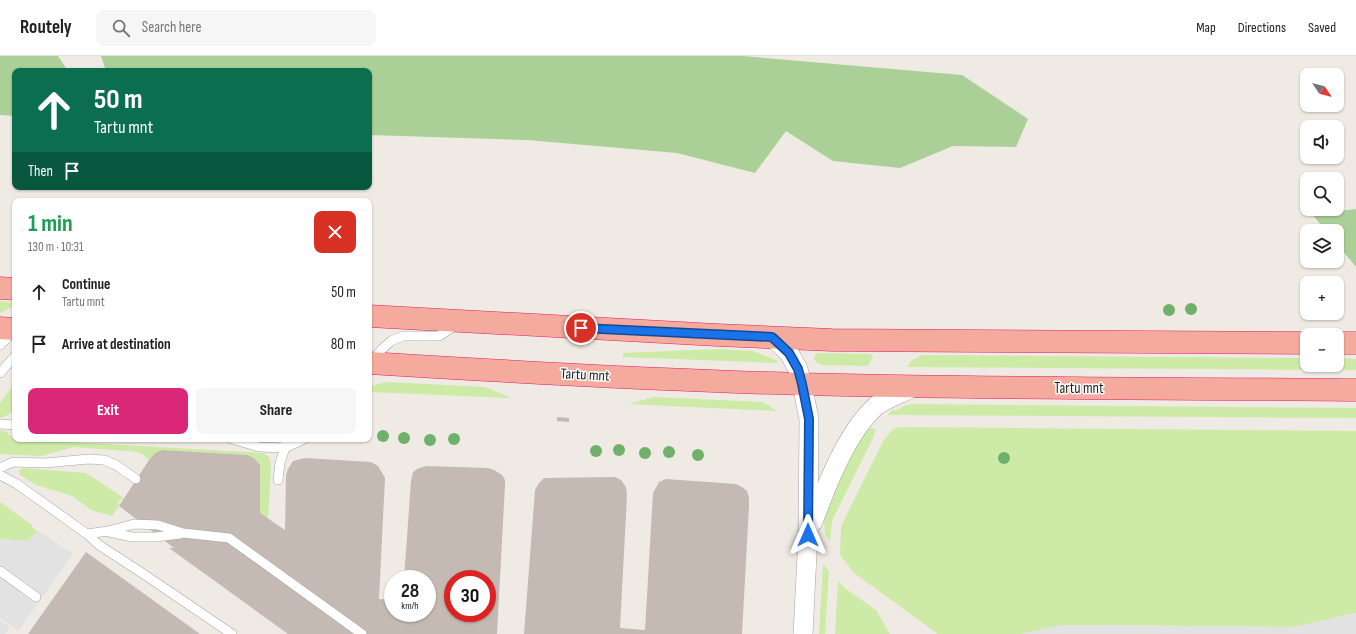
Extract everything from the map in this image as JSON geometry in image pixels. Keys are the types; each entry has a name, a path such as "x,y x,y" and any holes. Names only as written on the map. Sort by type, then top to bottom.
{"highway":[{"path":"0,288 12,289"},
{"path":"372,316 460,322 840,340 1300,343"},
{"path":"0,328 12,330"},
{"path":"1344,343 1356,343"},
{"name":"Tartu mnt","path":"372,364 802,384 1356,390"}],"street":[{"path":"772,337 789,353 798,369 809,419 808,535 803,634"},
{"path":"808,535 826,487 849,442 863,421 878,405 915,386"}],"lane":[{"path":"372,361 391,341 403,336 439,336 460,322"},
{"path":"0,345 12,333"},
{"path":"0,373 12,359"},
{"path":"0,424 12,425"},
{"path":"242,442 259,447 285,443 278,480"},
{"path":"0,468 13,462 45,463 89,459 104,460 116,465 136,479"},
{"path":"0,475 17,484 87,534 99,545 232,634"},
{"path":"87,534 108,531 134,524 158,525 183,533 229,538 362,634"},
{"path":"0,571 36,597"}],"green space":[{"path":"0,56 58,56 66,68 12,68 12,116 0,115"},
{"path":"101,56 743,56 962,75 1028,119 1016,147 953,146 900,168 833,161 786,131 755,173 677,153 527,140 372,135 372,68 105,68"},
{"path":"1356,209 1356,267 1344,252 1344,224 1320,224 1314,216 1344,216 1344,210"},
{"path":"0,301 12,303 12,307 0,313"},
{"path":"717,349 753,351 778,361 777,363 623,357 623,353"},
{"path":"818,353 870,354 873,357 868,366 821,365 814,360 815,355"},
{"path":"922,355 1300,358 1300,370 907,367 912,360"},
{"path":"1344,358 1356,359 1356,370 1344,370"},
{"path":"388,382 485,387 511,398 372,392 372,387"},
{"path":"12,386 12,412 0,418 0,403"},
{"path":"653,397 763,402 777,411 629,404"},
{"path":"906,405 1356,408 1356,418 888,415 894,409 895,411"},
{"path":"900,427 1356,431 1356,613 1295,627 1063,625 1020,634 938,634 854,573 840,555 841,528 845,518 883,441 893,429"},
{"path":"868,428 875,429 874,436 832,521 830,542 825,535 824,517 829,498 853,450"},
{"path":"0,430 6,431 12,438 12,442 68,442 263,453 270,460 271,466 268,519 260,513 260,465 255,459 248,455 162,450 155,453 149,460 144,455 137,452 74,447 41,456 0,454"},
{"path":"22,468 86,473 124,498 118,501 119,506 112,516 91,510 72,496 36,485 20,475 19,471"},
{"path":"0,502 32,525 32,527 38,532 26,541 0,539"},
{"path":"823,564 829,571 825,634 819,634"},
{"path":"838,581 846,589 876,610 890,634 835,634"}],"shaded area":[{"path":"39,531 73,554 18,631 0,618 0,539 26,541"},
{"path":"1356,613 1356,634 1020,634 1063,625 1295,627"},
{"path":"0,620 10,627 5,634 0,634"}],"building":[{"path":"557,417 569,418 569,422 557,421"},
{"path":"162,450 248,455 255,459 260,465 260,513 285,530 286,475 293,461 305,458 371,462 378,466 385,478 379,599 384,599 384,622 436,622 436,570 405,570 411,481 413,472 419,468 427,466 488,468 494,470 502,475 505,480 497,634 288,634 169,548 174,548 119,506 155,453"},
{"path":"615,477 621,480 626,487 627,496 620,628 645,630 653,493 659,482 666,479 736,484 747,491 749,506 742,634 524,634 535,490 539,483 544,478"},
{"path":"86,552 200,634 28,634"}],"route":[{"path":"581,328 772,337 789,353 798,369 809,419 808,535"}]}
